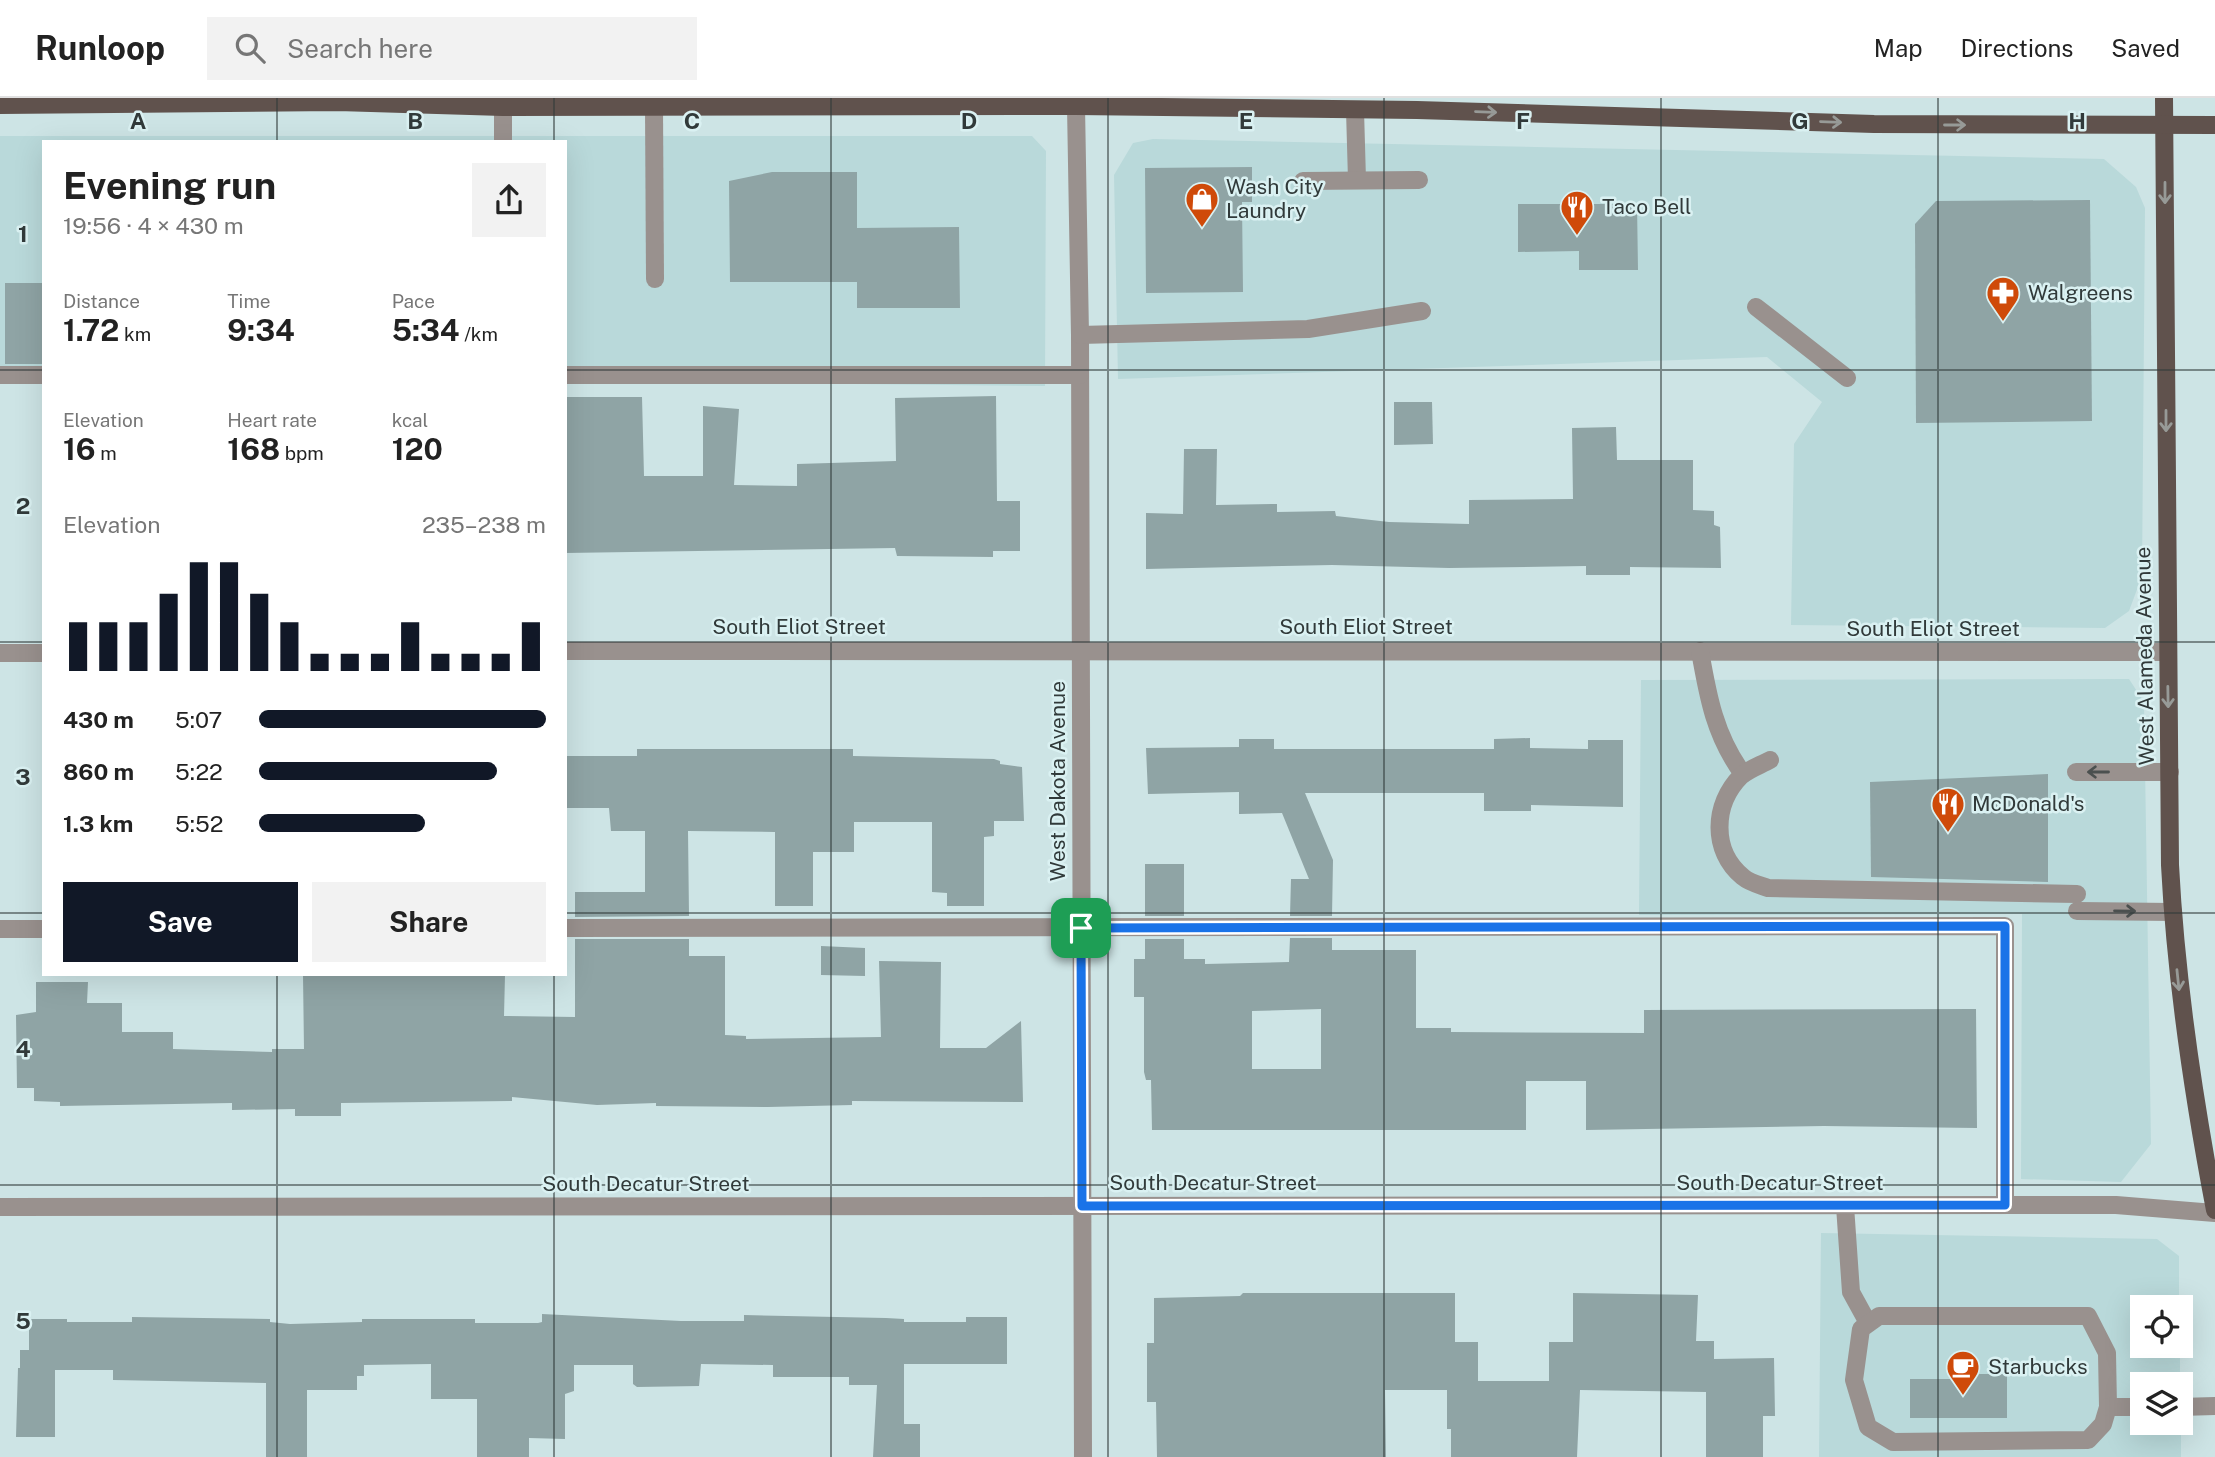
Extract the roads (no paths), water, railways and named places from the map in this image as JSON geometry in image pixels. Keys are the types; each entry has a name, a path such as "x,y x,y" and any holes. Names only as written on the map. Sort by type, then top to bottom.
{"main road":[{"name":"West Alameda Avenue","path":"2164,98 2166,652 2173,912 2177,979 2189,1075 2215,1211"},
{"path":"0,104 338,102 503,107 1076,106 1355,110 1874,124 2215,125"}],"street":[{"name":"West Dakota Avenue","path":"1076,106 1080,335 1083,1457"},
{"path":"503,107 503,140"},
{"path":"654,107 655,279"},
{"path":"1355,110 1357,180"},
{"path":"1303,181 1419,180"},
{"path":"1756,307 1847,378"},
{"path":"1080,335 1308,329 1422,311"},
{"path":"567,375 1080,374"},
{"path":"0,375 42,375"},
{"name":"South Eliot Street","path":"567,651 1080,649 2166,652"},
{"path":"1700,651 1711,714 1729,755 1743,774"},
{"path":"0,653 42,653"},
{"path":"1770,760 1743,774 1724,799 1719,829 1725,858 1745,879 1768,888 2077,902 2173,912"},
{"path":"2076,772 2170,772"},
{"path":"567,928 2005,926 2005,1205"},
{"path":"0,929 42,929"},
{"name":"South Decatur Street","path":"0,1208 2116,1205 2215,1211"},
{"path":"1845,1206 1851,1292 1868,1323"},
{"path":"1879,1316 2088,1316 2107,1353 2108,1407 2103,1424 2088,1440 1893,1442 1868,1427 1854,1380 1861,1329 1879,1316"},
{"path":"2193,1406 2215,1406"},
{"path":"2108,1407 2130,1407"}],"place":[{"name":"Wash City Laundry","path":"1202,229"},
{"name":"Taco Bell","path":"1577,237"},
{"name":"Walgreens","path":"2003,323"},
{"name":"McDonald's","path":"1948,834"},
{"name":"Starbucks","path":"1963,1397"}]}
